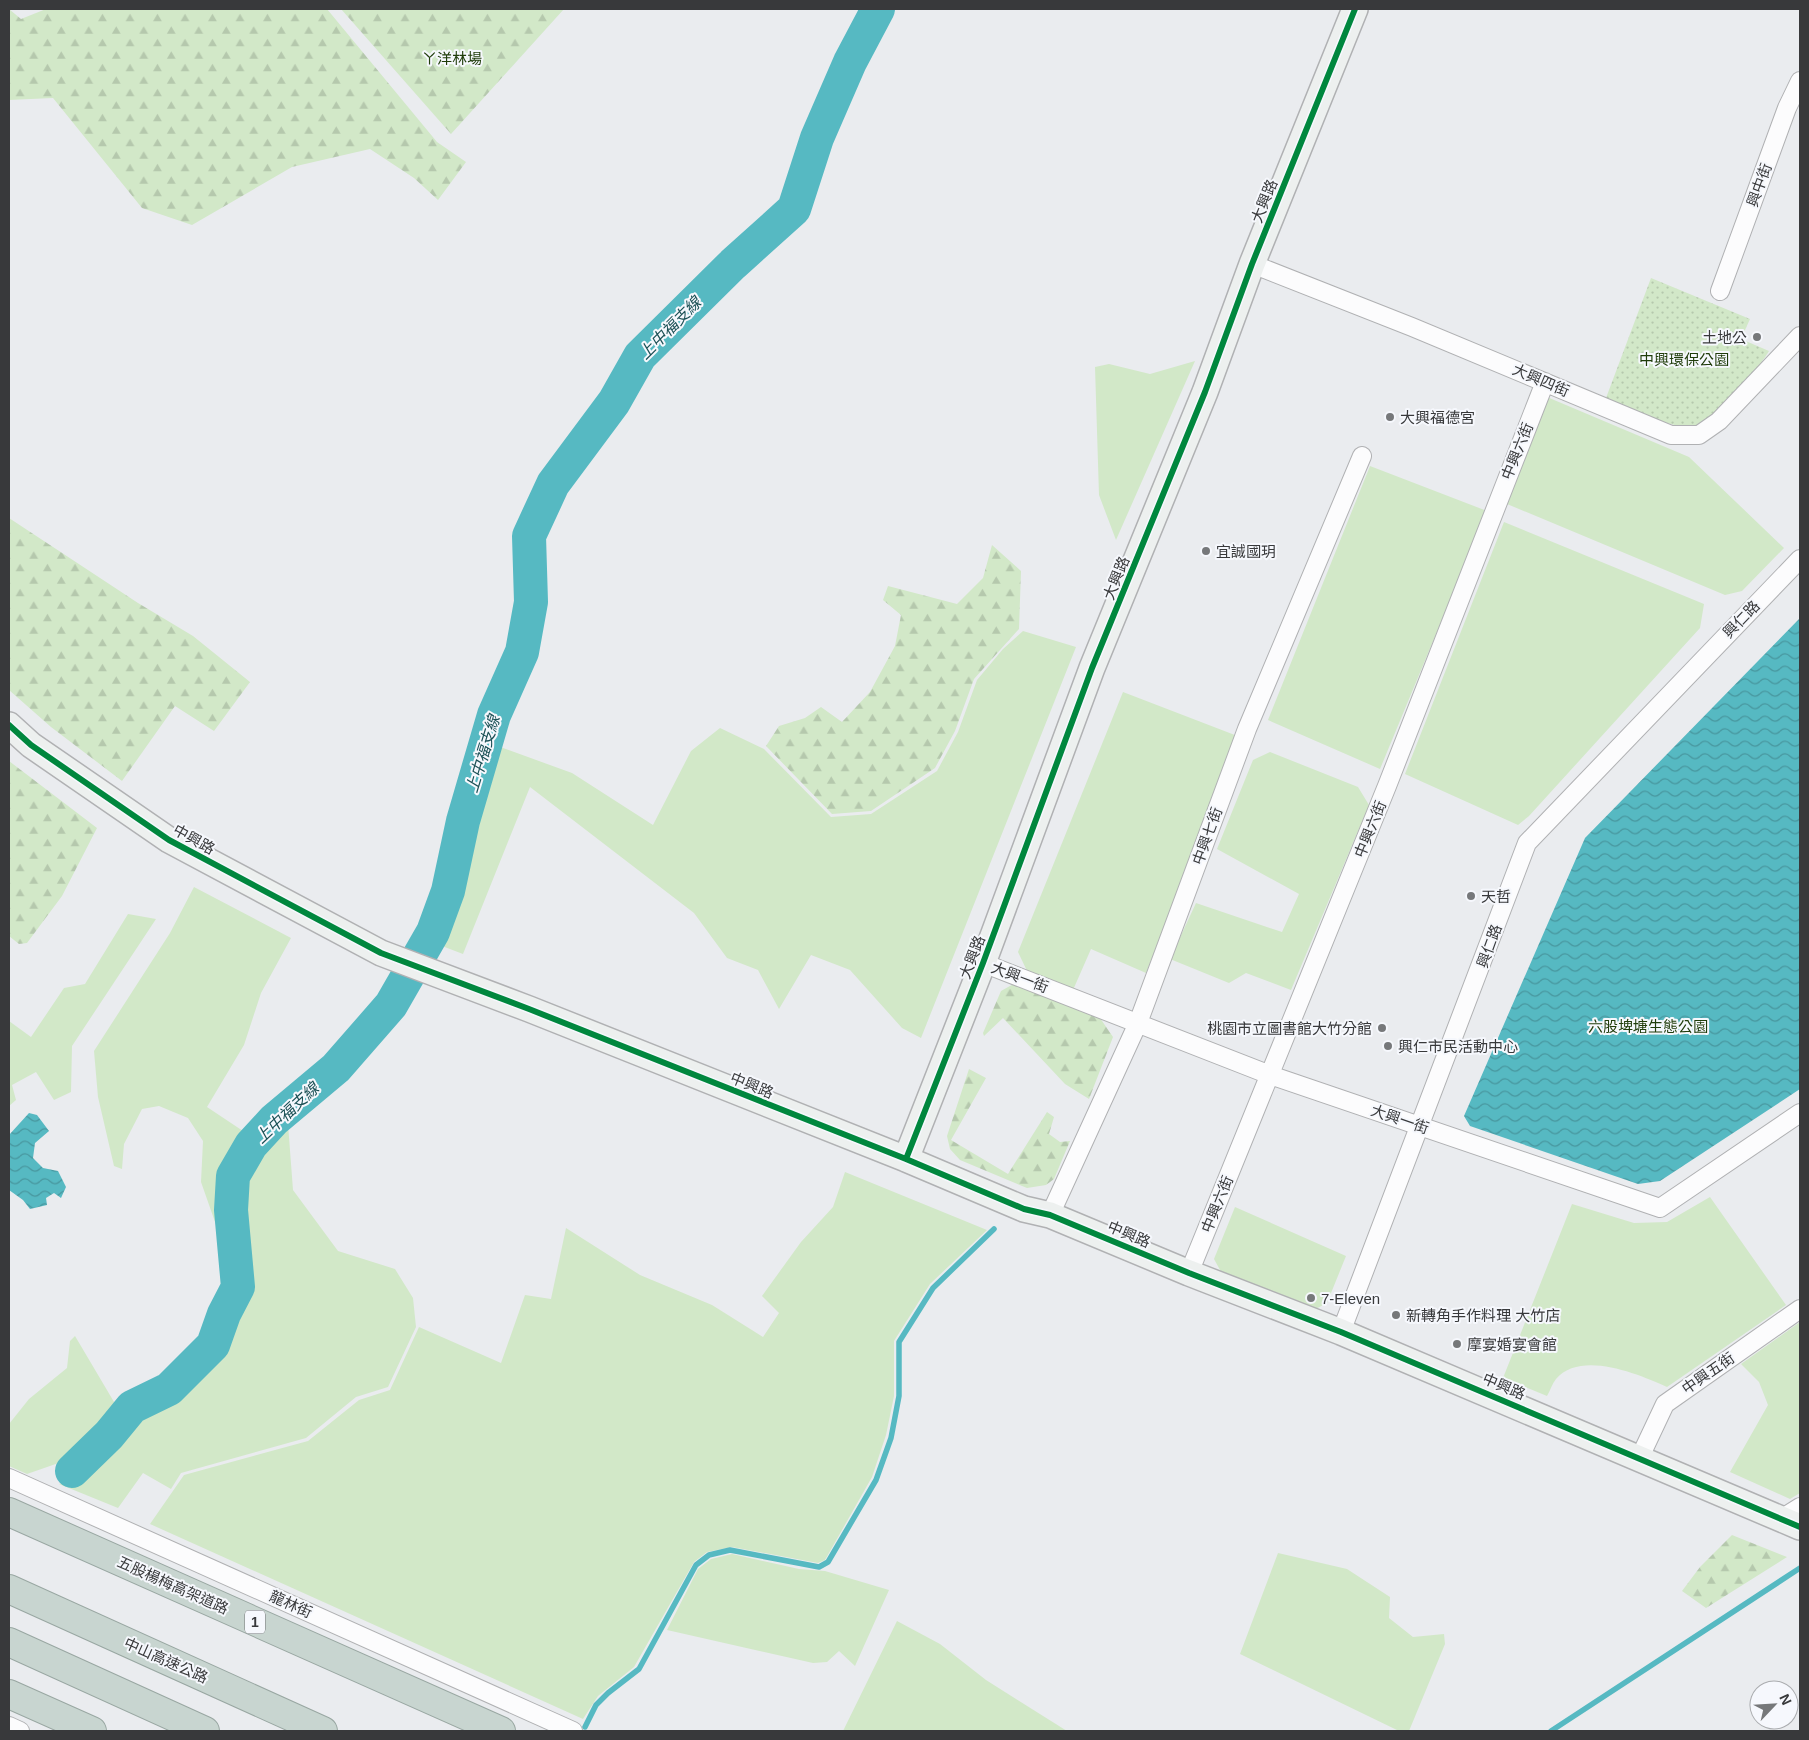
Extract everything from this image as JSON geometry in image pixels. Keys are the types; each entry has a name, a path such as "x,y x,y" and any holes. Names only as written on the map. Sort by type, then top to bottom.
{"highway":[{"name":"五股楊梅高架道路","path":"9,1512 501,1731"},
{"name":"中山高速公路","path":"9,1589 323,1731"},
{"path":"9,1642 205,1731"},
{"path":"9,1694 92,1731"}],"street":[{"name":"大興路","path":"906,1159 984,963 1092,668 1205,392 1252,264 1355,9"},
{"name":"興中街","path":"1720,291 1787,108 1800,81"},
{"name":"大興四街","path":"1252,264 1412,326 1671,435 1699,436 1719,421 1800,336"},
{"name":"中興六街","path":"1189,1273 1387,786 1545,382"},
{"name":"中興七街","path":"1050,1215 1138,1023 1247,730 1362,456"},
{"name":"興仁路","path":"1341,1332 1421,1126 1527,843 1800,559"},
{"name":"中興路","path":"9,725 31,745 169,840 381,953 529,1008 906,1159 1024,1209 1050,1215 1189,1273 1341,1332 1640,1457 1794,1518"},
{"name":"大興一街","path":"984,963 1270,1075 1660,1208 1800,1113"},
{"name":"中興五街","path":"1640,1457 1665,1404 1800,1309"},
{"name":"龍林街","path":"9,1478 573,1731"},
{"path":"9,1726 20,1731"}],"green space":[{"path":"9,9 21,19 46,9 327,9 437,142 466,162 438,200 414,178 370,149 292,167 192,225 142,208 53,98 9,100"},
{"name":"ㄚ洋林場","path":"341,9 564,9 451,134"},
{"name":"中興環保公園","path":"1651,278 1750,319 1741,339 1769,351 1732,398 1720,410 1696,425 1686,427 1666,423 1606,398"},
{"path":"1195,361 1116,540 1099,495 1095,367 1109,364 1150,374"},
{"path":"1547,397 1689,457 1784,548 1742,591 1725,595 1507,504"},
{"path":"1370,466 1487,511 1380,769 1268,720"},
{"path":"9,518 138,603 193,636 250,682 214,731 175,706 122,781 51,727 9,690"},
{"path":"1504,522 1704,604 1700,628 1529,816 1518,825 1405,774"},
{"path":"992,545 1021,571 1019,629 974,679 955,731 935,768 871,811 832,814 766,746 779,726 805,718 821,707 842,722 870,692 895,646 901,615 883,600 888,586 957,604 983,578"},
{"path":"1023,631 1076,647 921,1038 902,1028 850,970 811,955 779,1009 758,970 727,958 694,913 530,787 463,954 442,946 449,933 479,786 492,744 572,773 653,825 691,751 720,728 764,749 831,817 871,814 937,771 958,732 977,680 1003,649"},
{"path":"1123,692 1240,737 1146,973 1091,949 1073,990 1028,973 1018,952"},
{"path":"1270,752 1358,787 1369,805 1291,990 1246,973 1229,983 1170,959 1196,903 1282,932 1299,894 1217,849 1253,760"},
{"path":"9,761 97,828 62,896 27,943 19,944 9,936"},
{"path":"194,887 291,938 261,993 244,1045 207,1107 249,1135 227,1171 222,1197 233,1286 228,1279 221,1239 201,1182 203,1141 188,1118 159,1106 142,1109 124,1144 122,1169 114,1166 98,1097 94,1051 170,933"},
{"path":"128,914 156,919 72,1046 71,1092 54,1100 36,1072 12,1085 16,1100 9,1106 9,1021 31,1037 64,988 85,984"},
{"path":"1017,982 1100,1018 1113,1037 1089,1099 1065,1084 1003,1018 984,1036 983,1033 1001,991"},
{"path":"969,1069 986,1078 951,1140 1008,1174 1047,1112 1054,1117 1049,1134 1060,1142 1070,1141 1054,1179 1046,1185 1027,1188 960,1160 950,1149 947,1136"},
{"path":"288,1124 293,1190 338,1251 395,1269 413,1298 416,1327 388,1387 356,1397 306,1438 181,1473 171,1489 143,1473 118,1508 59,1484 82,1477 121,1439 145,1412 176,1396 220,1349 249,1291 241,1211 241,1177 260,1149"},
{"path":"845,1172 987,1230 930,1284 894,1341 894,1396 886,1435 872,1477 825,1560 818,1563 732,1547 707,1552 694,1562 634,1667 598,1696 583,1719 150,1524 184,1475 308,1441 359,1400 390,1390 419,1327 501,1363 525,1295 551,1299 566,1228 640,1275 712,1305 763,1337 779,1313 762,1296 801,1242 833,1207"},
{"path":"1710,1197 1786,1305 1667,1387 1626,1371 1594,1365 1580,1366 1567,1370 1556,1379 1547,1396 1503,1378 1572,1204 1634,1223 1667,1222"},
{"path":"1235,1207 1346,1256 1327,1303 1310,1312 1225,1279 1214,1259"},
{"path":"1800,1322 1800,1493 1790,1499 1730,1472 1768,1405 1759,1382 1741,1364"},
{"path":"75,1336 117,1407 98,1432 70,1459 27,1474 9,1466 9,1424 29,1399 67,1368 70,1341"},
{"path":"1732,1535 1787,1557 1706,1608 1682,1591 1700,1567"},
{"path":"1278,1553 1347,1569 1390,1597 1389,1618 1413,1637 1444,1634 1445,1644 1409,1731 1399,1731 1240,1654"},
{"path":"732,1554 799,1569 825,1571 889,1590 855,1666 839,1651 827,1662 813,1663 667,1630 698,1569 711,1559"},
{"path":"897,1621 940,1644 986,1680 1067,1731 843,1731"}],"water":[{"name":"六股埤塘生態公園","path":"1800,618 1800,1089 1660,1181 1638,1184 1470,1126 1464,1116 1585,838"},
{"path":"29,1113 37,1115 49,1131 35,1143 33,1158 43,1168 58,1171 66,1187 61,1198 54,1193 46,1198 47,1205 30,1209 23,1200 9,1190 9,1135"}],"waterway":[{"name":"上中福支線","path":"72,1471 109,1435 132,1407 169,1389 213,1345 224,1314 238,1287 231,1210 233,1176 251,1145 274,1120 336,1068 391,1005 433,932 448,891 463,821 494,715 522,652 531,602 529,536 553,484 614,402 640,356 733,264 794,209 817,138 850,62 878,9"},
{"path":"585,1727 596,1705 639,1669 696,1565 709,1555 730,1550 819,1567 828,1562 876,1480 891,1438 899,1396 899,1342 933,1288 994,1229"},
{"path":"1551,1731 1800,1568"}],"cycle path":[{"path":"906,1159 983,963 1092,668 1205,392 1252,264 1355,9"},
{"path":"9,725 31,745 169,840 381,953 529,1009 906,1159 1024,1209 1050,1215 1189,1273 1341,1332 1800,1527"}],"place":[{"name":"土地公","path":"1757,337"},
{"name":"大興福德宮","path":"1390,417"},
{"name":"宜誠國玥","path":"1206,551"},
{"name":"天哲","path":"1471,896"},
{"name":"桃園市立圖書館大竹分館","path":"1382,1028"},
{"name":"興仁市民活動中心","path":"1388,1046"},
{"name":"7-Eleven","path":"1311,1298"},
{"name":"新轉角手作料理 大竹店","path":"1396,1315"},
{"name":"摩宴婚宴會館","path":"1457,1344"}]}
